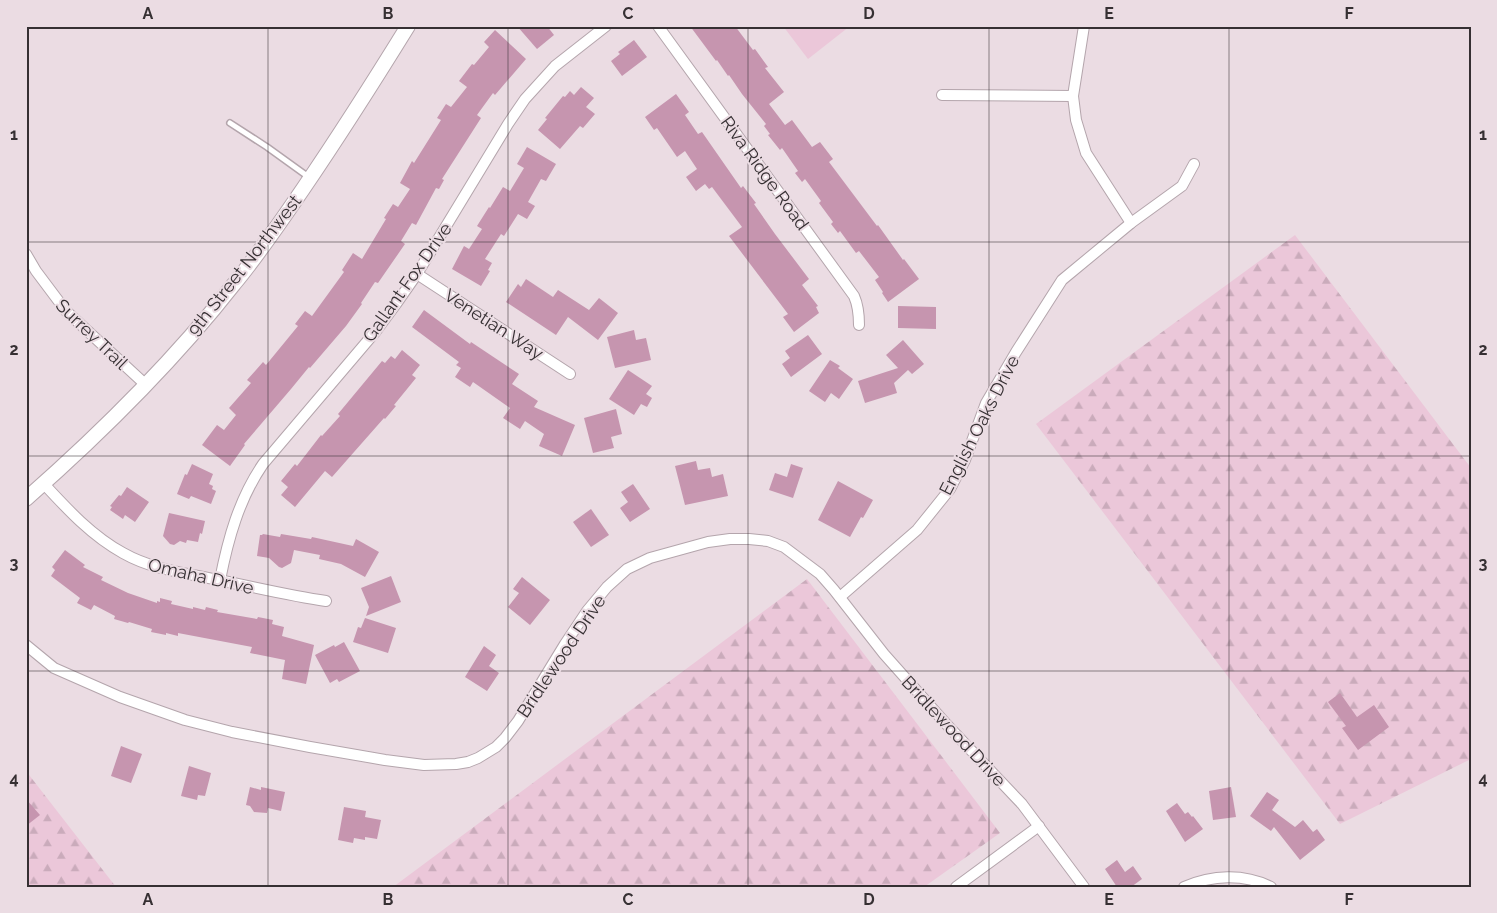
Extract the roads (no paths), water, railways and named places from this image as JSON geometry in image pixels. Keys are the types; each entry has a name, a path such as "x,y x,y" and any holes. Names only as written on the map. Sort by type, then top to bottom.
{"street":[{"name":"9th Street Northwest","path":"26,499 111,421 146,385 235,284 310,179 408,26"},
{"name":"Gallant Fox Drive","path":"220,580 234,523 252,479 376,331 417,274 508,124 525,100 555,66 606,26"},
{"name":"Riva Ridge Road","path":"658,26 854,296 857,302 859,325"},
{"path":"1084,26 1072,96 1076,120 1086,153 1131,223"},
{"path":"942,95 1072,96"},
{"name":"English Oaks Drive","path":"840,598 917,530 950,489 965,460 986,403 1062,280 1131,223 1182,186 1194,164"},
{"name":"Surrey Trail","path":"26,254 36,271 66,311 146,385"},
{"name":"Venetian Way","path":"417,274 570,374"},
{"name":"Omaha Drive","path":"44,484 93,533 138,561 155,567 293,596 326,601"},
{"name":"Bridlewood Drive","path":"26,646 54,668 120,697 185,720 310,748 385,760 438,766 468,762 496,747 518,721 587,611 607,587 627,569 644,561 708,542 730,539 768,541 784,547 820,574 884,654 948,726 1022,804 1084,887"},
{"path":"956,887 1039,826"},
{"path":"1188,885 1217,877 1238,877 1247,878 1271,887"}],"lane":[{"path":"230,123 267,147 310,179"}]}
